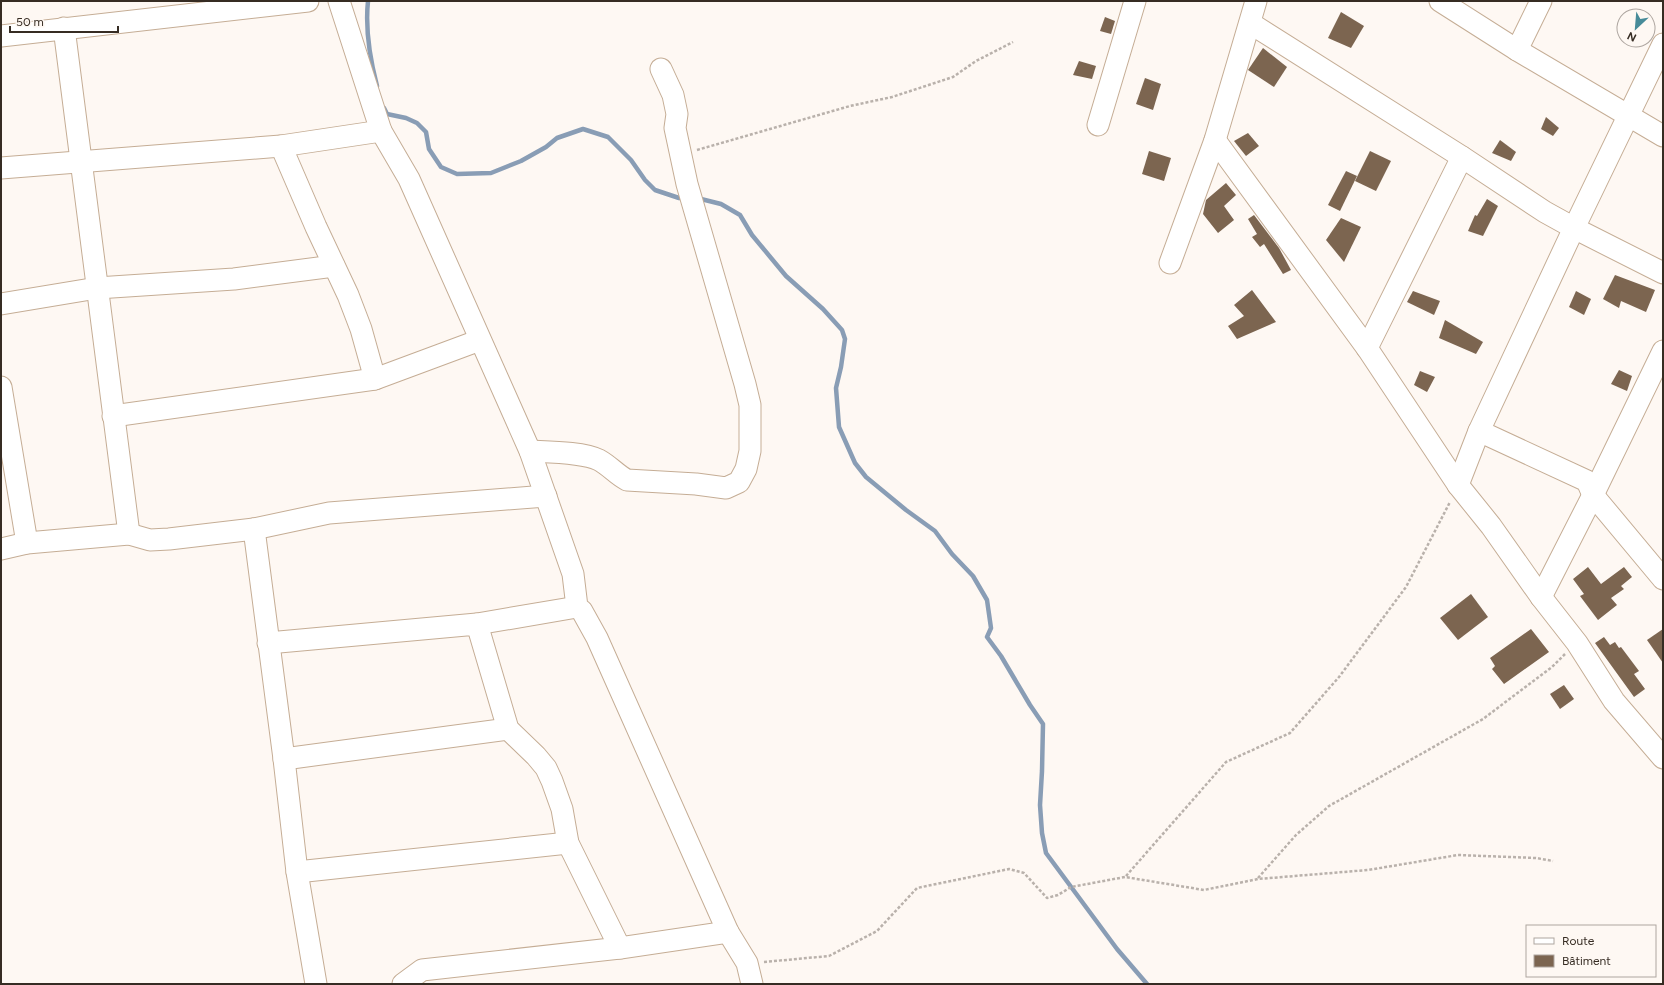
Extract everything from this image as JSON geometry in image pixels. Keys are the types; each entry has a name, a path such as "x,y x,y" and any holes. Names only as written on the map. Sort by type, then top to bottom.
{"street":[{"path":"1,36 308,1"},
{"path":"339,1 381,131 409,179 530,451 573,574 577,607 588,620 597,638 728,932 747,963 752,984"},
{"path":"1098,125 1135,1"},
{"path":"1170,263 1215,140 1256,1"},
{"path":"1440,1 1517,50 1663,136"},
{"path":"1517,50 1541,1"},
{"path":"1250,23 1462,157 1545,212 1663,273"},
{"path":"64,28 80,163 129,534"},
{"path":"1458,485 1479,431 1574,228 1663,44"},
{"path":"530,451 589,456 600,460 618,476 627,480 696,484 726,488 739,482 746,469 750,451 750,405 746,384 687,184 675,128 676,114 673,95 661,69"},
{"path":"1,168 80,163 281,146 381,131"},
{"path":"1215,140 1367,348 1458,485 1491,526 1541,597 1577,643 1614,701 1663,758"},
{"path":"281,146 348,295 361,329 375,379"},
{"path":"1367,348 1462,157"},
{"path":"1,304 97,288 234,279 334,266"},
{"path":"113,416 375,379 480,340"},
{"path":"1541,597 1593,495 1663,351"},
{"path":"1,387 27,543"},
{"path":"1479,431 1587,481 1593,495 1663,579"},
{"path":"1,549 27,543 129,534 150,540 254,529 329,513 546,496"},
{"path":"254,529 297,872 316,984"},
{"path":"268,644 477,624 577,607"},
{"path":"477,624 508,729 536,756 546,768 562,809 568,843 620,948"},
{"path":"284,759 508,729"},
{"path":"297,872 568,843"},
{"path":"403,984 423,977 728,932"}],"path":[{"path":"681,154 850,106 892,97 953,78 976,61 1013,42"},
{"path":"1125,877 1226,762 1290,734 1339,677 1406,587 1458,485"},
{"path":"1258,878 1296,835 1329,806 1483,719 1552,667 1577,643"},
{"path":"747,963 829,956 877,931 917,888 1009,869 1024,873 1047,898 1058,895 1072,887 1125,877 1204,890 1258,878 1368,870 1458,855 1536,858 1553,861"}],"building":[{"path":"1341,12 1364,26 1351,48 1328,38"},
{"path":"1105,17 1115,21 1111,34 1100,31"},
{"path":"1263,48 1287,67 1274,87 1248,70"},
{"path":"1079,61 1096,66 1092,79 1073,75"},
{"path":"1145,78 1161,84 1153,110 1136,104"},
{"path":"1546,117 1559,128 1553,136 1541,129"},
{"path":"1248,133 1259,146 1246,156 1234,141"},
{"path":"1500,140 1516,152 1511,161 1492,153"},
{"path":"1149,151 1171,158 1164,181 1142,174"},
{"path":"1370,151 1391,161 1376,191 1355,181"},
{"path":"1346,171 1357,176 1340,211 1328,205"},
{"path":"1226,183 1236,195 1224,206 1234,220 1218,233 1203,214 1206,200"},
{"path":"1487,199 1498,206 1483,236 1468,231 1475,215 1477,216"},
{"path":"1254,215 1279,248 1291,270 1283,274 1264,244 1260,247 1252,237 1257,234 1248,219"},
{"path":"1341,218 1361,227 1344,262 1326,240"},
{"path":"1615,275 1655,290 1646,312 1621,301 1619,308 1603,299"},
{"path":"1252,290 1276,322 1237,339 1228,326 1244,316 1234,305"},
{"path":"1413,291 1440,301 1434,315 1407,302"},
{"path":"1576,291 1591,299 1584,315 1569,307"},
{"path":"1445,320 1483,342 1476,354 1439,338"},
{"path":"1619,370 1632,376 1627,391 1611,384"},
{"path":"1420,371 1435,377 1427,392 1414,385"},
{"path":"1588,567 1601,584 1624,567 1632,577 1621,586 1624,589 1611,598 1617,605 1598,620 1580,596 1584,594 1573,579"},
{"path":"1471,594 1488,617 1458,640 1440,618"},
{"path":"1531,629 1549,652 1504,684 1492,669 1495,666 1490,658"},
{"path":"1663,629 1663,663 1647,640"},
{"path":"1604,637 1610,645 1615,642 1619,648 1621,647 1639,671 1634,674 1645,689 1634,697 1595,643"},
{"path":"1564,685 1574,699 1560,709 1550,694"}],"waterway":[{"path":"368,1 367,22 369,44 377,86"},
{"path":"384,108 387,114 406,118 417,123 426,132 429,149 441,167 457,174 491,173 521,161 546,147 557,138 583,129 608,137 631,160 645,180 655,190 679,198 685,198"},
{"path":"697,198 721,204 740,215 752,235 786,276 823,309 842,330 845,339 836,388 839,427 855,463 866,477 906,510 935,531 952,554 973,576 987,600 991,628 987,637 1001,656 1043,724 1040,805 1042,833 1046,853 1117,949 1147,984"}]}
